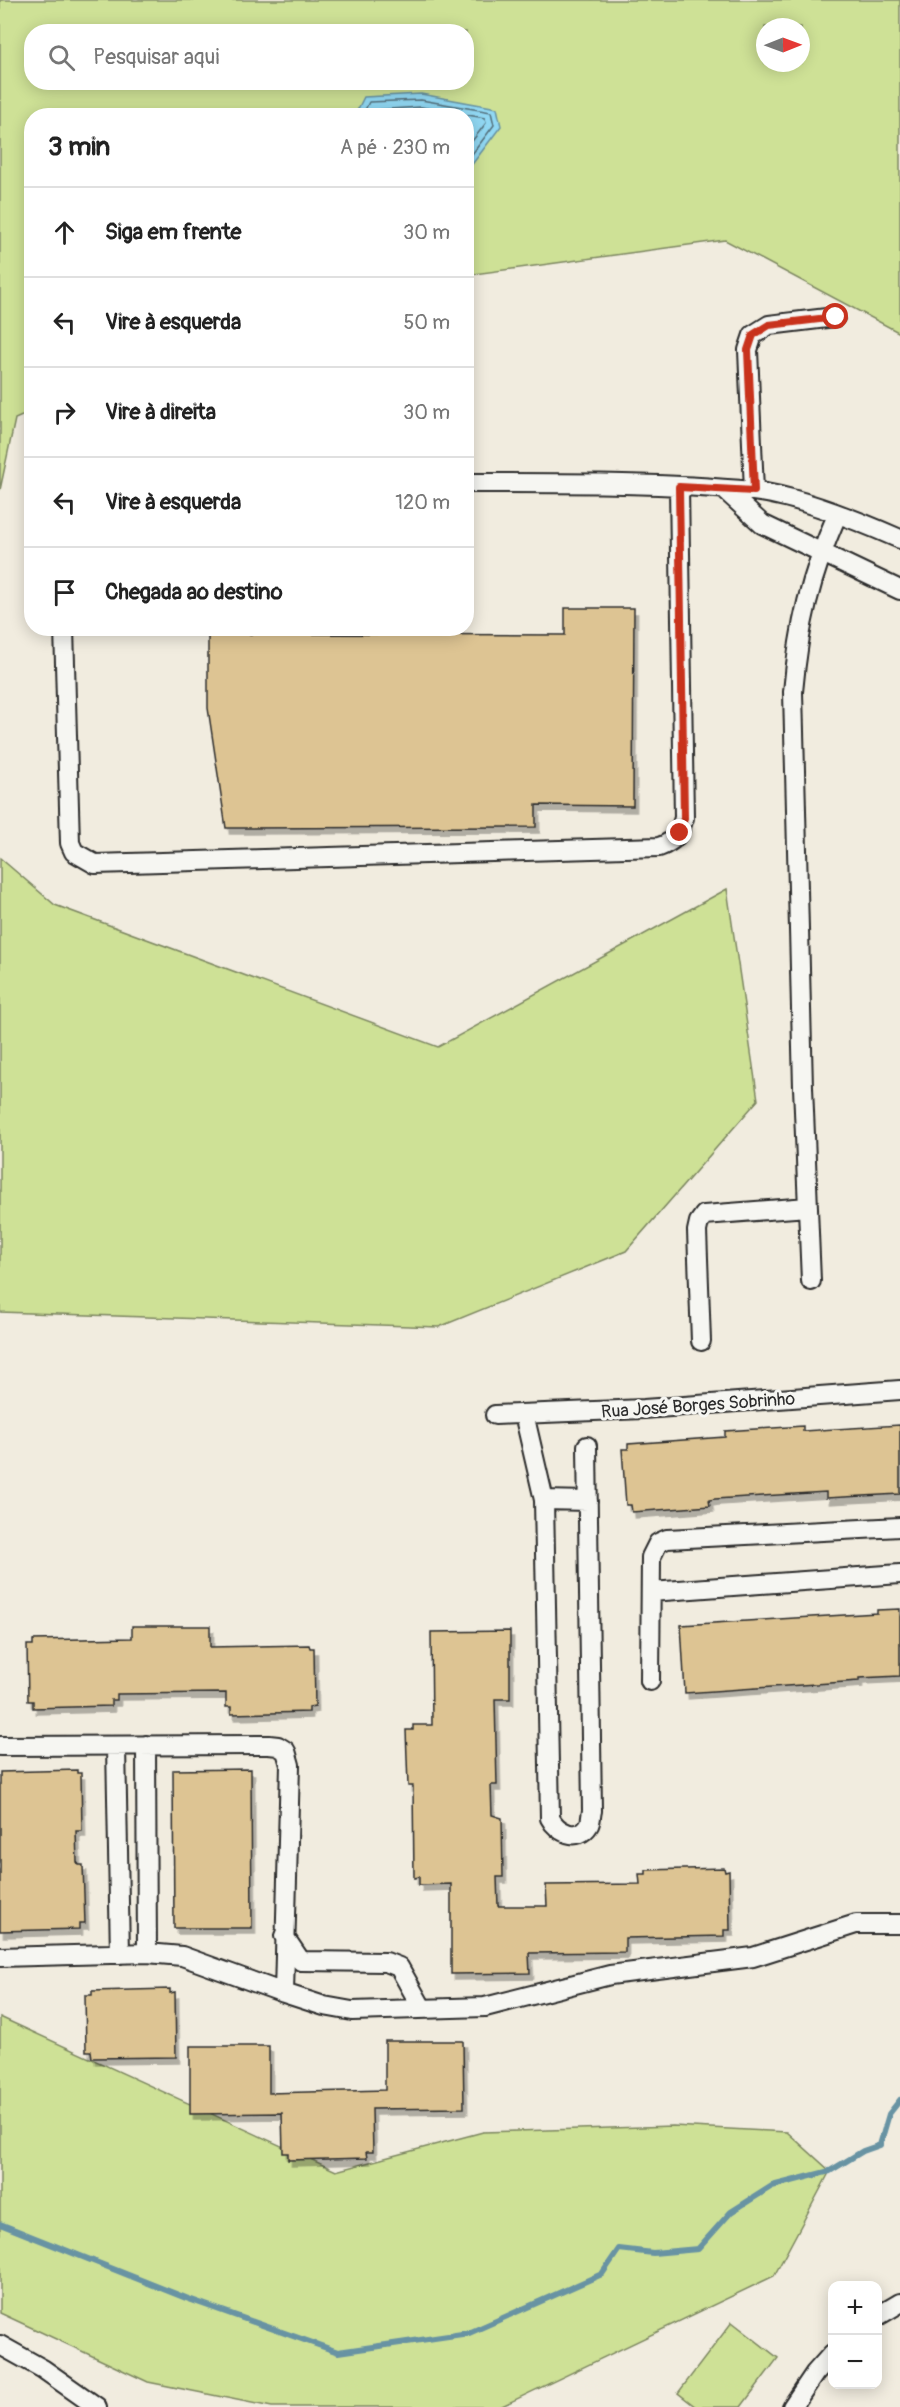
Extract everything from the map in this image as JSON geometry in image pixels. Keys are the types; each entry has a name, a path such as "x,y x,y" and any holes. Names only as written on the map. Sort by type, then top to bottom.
{"street":[{"path":"754,491 748,350 753,335 769,325 836,317"},
{"path":"474,483 610,483 754,491 795,501 900,539"},
{"path":"64,636 70,843 74,852 95,864 659,847 674,842 680,833 684,818 679,487"},
{"path":"726,491 762,524 900,590"},
{"path":"811,1281 793,692 798,634 808,592 821,551 837,515"},
{"path":"701,1341 697,1231 704,1215 808,1207"},
{"name":"Rua José Borges Sobrinho","path":"495,1415 644,1409 900,1390"},
{"path":"524,1414 544,1500 550,1818 555,1828 567,1834 580,1832 589,1825 592,1810 587,1446"},
{"path":"544,1500 588,1501"},
{"path":"650,1681 652,1549 667,1539 900,1527"},
{"path":"651,1592 900,1574"},
{"path":"146,1745 147,1953"},
{"path":"0,1746 269,1745 278,1746 286,1751 290,1765 284,1993"},
{"path":"116,1746 120,1954"},
{"path":"0,1957 147,1953 182,1956 324,2006 352,2011 485,2007 610,1975 753,1957 856,1924 900,1924"},
{"path":"284,1936 301,1961 311,1964 386,1962 399,1967 422,2008"},
{"path":"882,2314 900,2303"},
{"path":"0,2345 43,2369 79,2401 97,2407"},
{"path":"792,2407 828,2358"}],"green space":[{"path":"0,0 900,0 900,333 725,240 474,274 474,108 24,108 24,415 15,419 0,490"},
{"path":"0,858 55,905 438,1047 727,889 758,1100 626,1251 439,1327 0,1312"},
{"path":"0,2017 336,2171 483,2132 673,2126 787,2132 830,2171 774,2276 500,2407 272,2407 148,2382 0,2313"},
{"path":"732,2322 778,2358 741,2407 696,2407 678,2393"}],"water":[{"path":"421,94 497,108 501,126 474,162 474,108 358,108 364,97"}],"building":[{"path":"565,608 634,608 633,806 536,805 536,827 226,828 208,708 208,636 565,635"},
{"path":"900,1425 900,1494 826,1498 826,1492 715,1499 709,1500 710,1506 632,1512 631,1505 626,1505 622,1449 628,1449 628,1444 725,1437 725,1431 803,1426 803,1431"},
{"path":"900,1609 900,1676 685,1693 681,1625 877,1613 877,1610"},
{"path":"132,1626 210,1626 210,1647 309,1645 310,1648 314,1648 315,1706 309,1707 309,1712 231,1714 231,1707 226,1707 226,1693 117,1694 117,1700 111,1700 111,1706 33,1708 33,1701 28,1701 27,1645 33,1645 33,1640 132,1638"},
{"path":"510,1631 510,1699 495,1699 497,1785 491,1785 492,1815 502,1818 503,1877 497,1877 498,1906 547,1906 546,1885 640,1884 639,1874 646,1874 646,1870 724,1868 725,1872 729,1871 730,1930 724,1930 724,1936 625,1938 625,1952 529,1953 530,1973 451,1974 451,1884 419,1885 419,1877 414,1878 413,1786 408,1786 406,1730 413,1730 413,1725 432,1725 431,1632"},
{"path":"251,1769 252,1928 174,1928 173,1770"},
{"path":"77,1770 77,1773 81,1773 82,1831 76,1831 77,1862 83,1865 85,1923 79,1923 79,1929 0,1931 0,1772"},
{"path":"170,1989 170,1993 175,1992 176,2057 92,2058 91,2051 86,2051 85,1995 92,1995 92,1991"},
{"path":"385,2041 463,2041 464,2108 372,2109 373,2152 366,2152 367,2158 288,2160 288,2153 283,2153 282,2113 190,2114 190,2046 269,2046 269,2093 385,2090"}],"waterway":[{"path":"0,2224 186,2298 338,2352 469,2333 602,2274 619,2249 653,2253 698,2249 731,2212 772,2186 830,2171 863,2151 880,2145 889,2114 900,2100"}],"route":[{"path":"680,833 684,818 679,487 754,491 749,421 748,350 753,335 769,325 836,317"}]}
